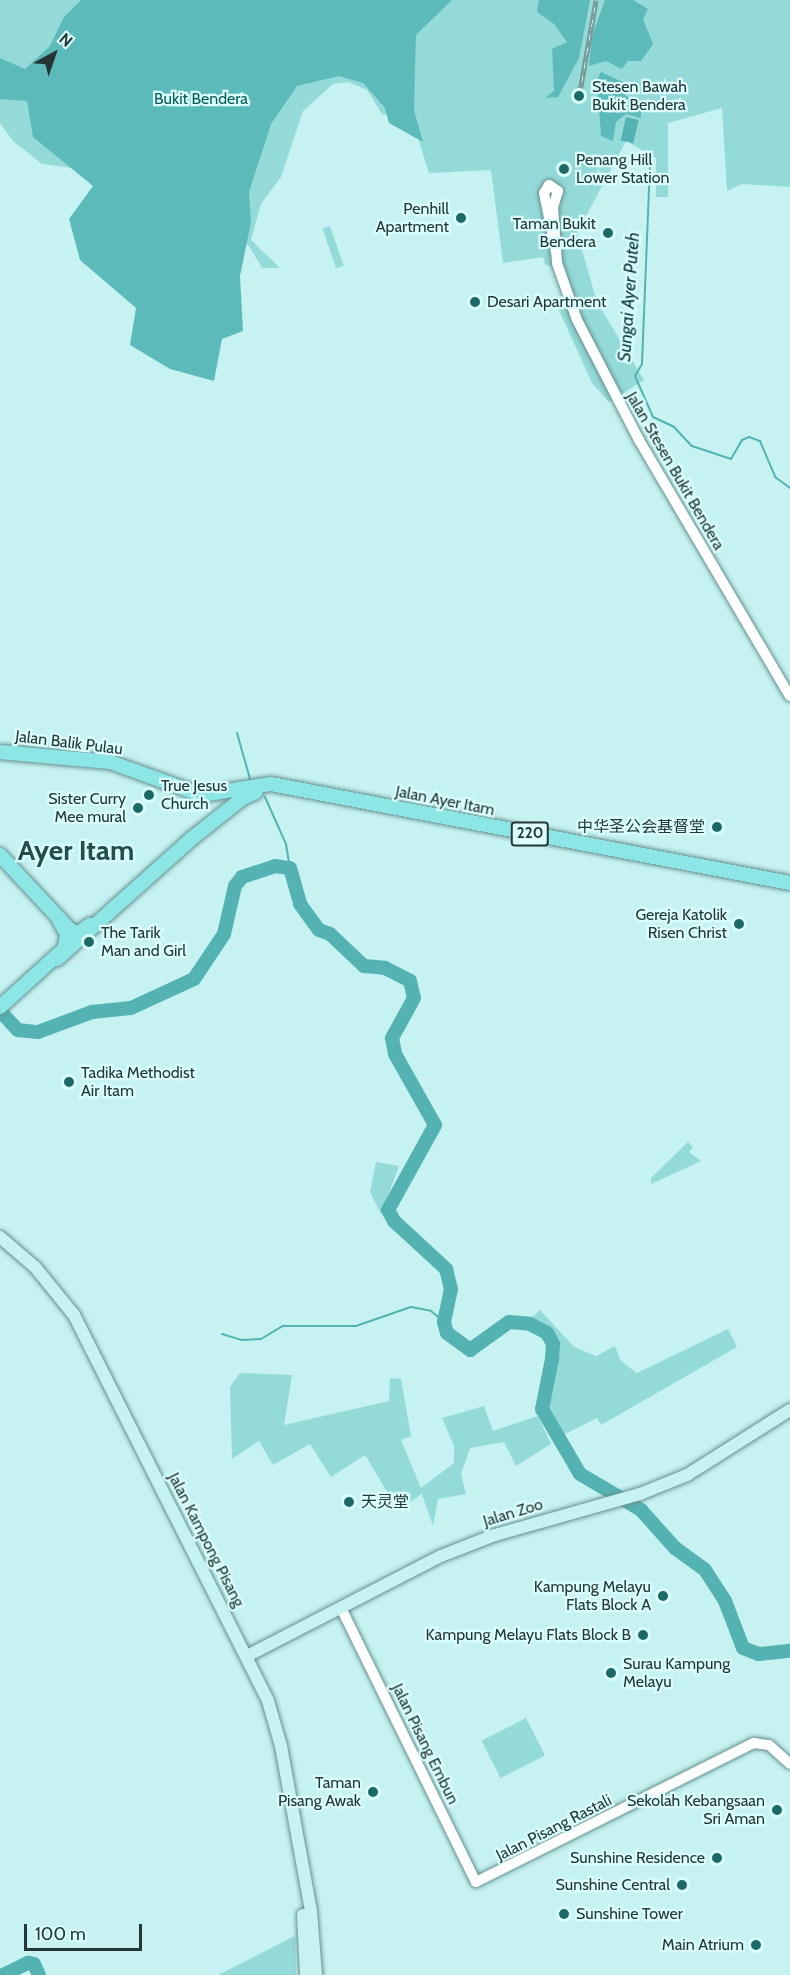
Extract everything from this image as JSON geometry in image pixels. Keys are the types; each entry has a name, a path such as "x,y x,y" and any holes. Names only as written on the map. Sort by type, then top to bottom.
{"main road":[{"name":"Jalan Balik Pulau","path":"0,752 110,762 202,795 271,784"},
{"path":"4,1004 191,839 243,798 271,784"},
{"name":"Jalan Ayer Itam","path":"271,784 790,884"},
{"path":"191,839 212,815 210,803 202,795"},
{"path":"0,855 57,918 77,934 107,913"},
{"path":"57,918 67,944 57,959"},
{"name":"Jalan Kampong Pisang","path":"0,1237 35,1267 74,1315 261,1686 281,1746 307,1893 316,1975"},
{"name":"Jalan Zoo","path":"247,1656 341,1608 495,1535 640,1494 687,1475 790,1410"},
{"path":"230,1623 230,1636 261,1686"},
{"name":"Jalan Kampong Pisang","path":"306,1975 307,1893"}],"street":[{"name":"Jalan Stesen Bukit Bendera","path":"556,252 554,207 558,191 549,185 544,193 556,252 568,299 618,402 790,696"},
{"name":"Jalan Pisang Embun","path":"341,1608 473,1879 487,1880"},
{"name":"Jalan Pisang Rastali","path":"487,1880 728,1755 765,1742 790,1764"}],"green space":[{"name":"Bukit Bendera","path":"0,0 790,0 790,187 742,184 727,191 722,108 668,123 668,197 656,197 656,158 626,141 577,233 597,302 644,380 609,402 592,383 556,304 569,304 553,267 545,264 543,257 503,263 491,170 429,173 417,135 396,117 382,114 367,90 348,82 333,84 303,111 281,177 261,204 251,240 280,268 262,268 249,246 230,233 79,169 42,164 13,141 0,123"},
{"path":"81,0 452,0 416,35 414,110 423,142 389,123 385,108 363,83 339,76 297,86 271,124 249,192 251,222 240,276 243,331 222,339 214,381 170,369 130,345 136,308 80,260 69,219 93,186 33,137 27,101 0,99 0,58 25,69 50,46 64,17"},
{"path":"539,0 590,0 579,58 558,97 545,98 554,91 552,49 567,42 554,24 537,12"},
{"path":"605,0 633,0 648,9 643,19 653,44 641,61 628,61 622,69 606,61 589,66 592,36"},
{"path":"601,72 625,83 625,95 641,105 641,118 626,114 616,122 613,141 601,136 597,80"},
{"path":"330,226 344,266 336,268 322,229"},
{"path":"688,1142 693,1147 689,1152 701,1161 651,1184 651,1178"},
{"path":"376,1162 399,1166 381,1214 370,1192"},
{"path":"540,1310 574,1347 596,1356 615,1346 621,1361 637,1373 728,1329 737,1347 601,1425 597,1418 563,1435 545,1403 558,1365 553,1336 530,1319"},
{"path":"240,1373 292,1375 284,1425 389,1401 390,1378 401,1379 411,1436 401,1440 421,1488 454,1463 454,1446 442,1418 484,1406 493,1431 538,1416 551,1444 516,1466 504,1442 470,1448 461,1474 466,1494 438,1499 433,1526 422,1494 398,1510 365,1455 331,1477 310,1444 273,1465 259,1441 232,1459 230,1387"},
{"path":"526,1718 545,1755 501,1778 481,1741"},
{"path":"295,1936 296,1975 218,1975"}],"shaded area":[{"path":"626,117 639,120 633,143 621,140"}],"waterway":[{"name":"Sungai Ayer Puteh","path":"650,164 642,364 635,376 653,417 674,427 692,446 731,459 742,440 749,437 760,441 775,477 790,488"},
{"path":"237,733 250,779"},
{"path":"265,797 286,844 290,868"},
{"path":"0,1011 18,1030 38,1032 92,1012 131,1008 194,979 224,934 235,886 242,877 275,866 290,868 300,904 319,930 330,934 364,966 385,968 410,981 414,998 392,1038 395,1054 435,1125 388,1210 394,1221 446,1269 451,1289 444,1322 447,1333 470,1350 509,1322 530,1324 547,1333 553,1344 542,1409 580,1474 641,1510 675,1548 705,1570 725,1601 743,1648 759,1654 790,1651"},
{"path":"222,1334 242,1340 261,1339 283,1326 356,1326 411,1307 431,1311 444,1322"},
{"path":"3,1975 28,1963 34,1964 39,1975"}],"railway":[{"path":"579,96 596,0"}],"place":[{"name":"Stesen Bawah Bukit Bendera","path":"579,96"},
{"name":"Penang Hill Lower Station","path":"564,169"},
{"name":"Penhill Apartment","path":"461,218"},
{"name":"Taman Bukit Bendera","path":"608,233"},
{"name":"Desari Apartment","path":"475,302"},
{"name":"True Jesus Church","path":"149,795"},
{"name":"Sister Curry Mee mural","path":"138,808"},
{"name":"中华圣公会基督堂","path":"717,827"},
{"name":"Gereja Katolik Risen Christ","path":"739,924"},
{"name":"The Tarik Man and Girl","path":"89,942"},
{"name":"Tadika Methodist Air Itam","path":"69,1082"},
{"name":"天灵堂","path":"349,1502"},
{"name":"Kampung Melayu Flats Block A","path":"663,1596"},
{"name":"Kampung Melayu Flats Block B","path":"643,1635"},
{"name":"Surau Kampung Melayu","path":"611,1673"},
{"name":"Taman Pisang Awak","path":"373,1792"},
{"name":"Sekolah Kebangsaan Sri Aman","path":"777,1810"},
{"name":"Sunshine Residence","path":"717,1858"},
{"name":"Sunshine Central","path":"682,1885"},
{"name":"Sunshine Tower","path":"564,1914"},
{"name":"Main Atrium","path":"756,1945"}],"district":[{"name":"Ayer Itam","path":"76,850"}]}
